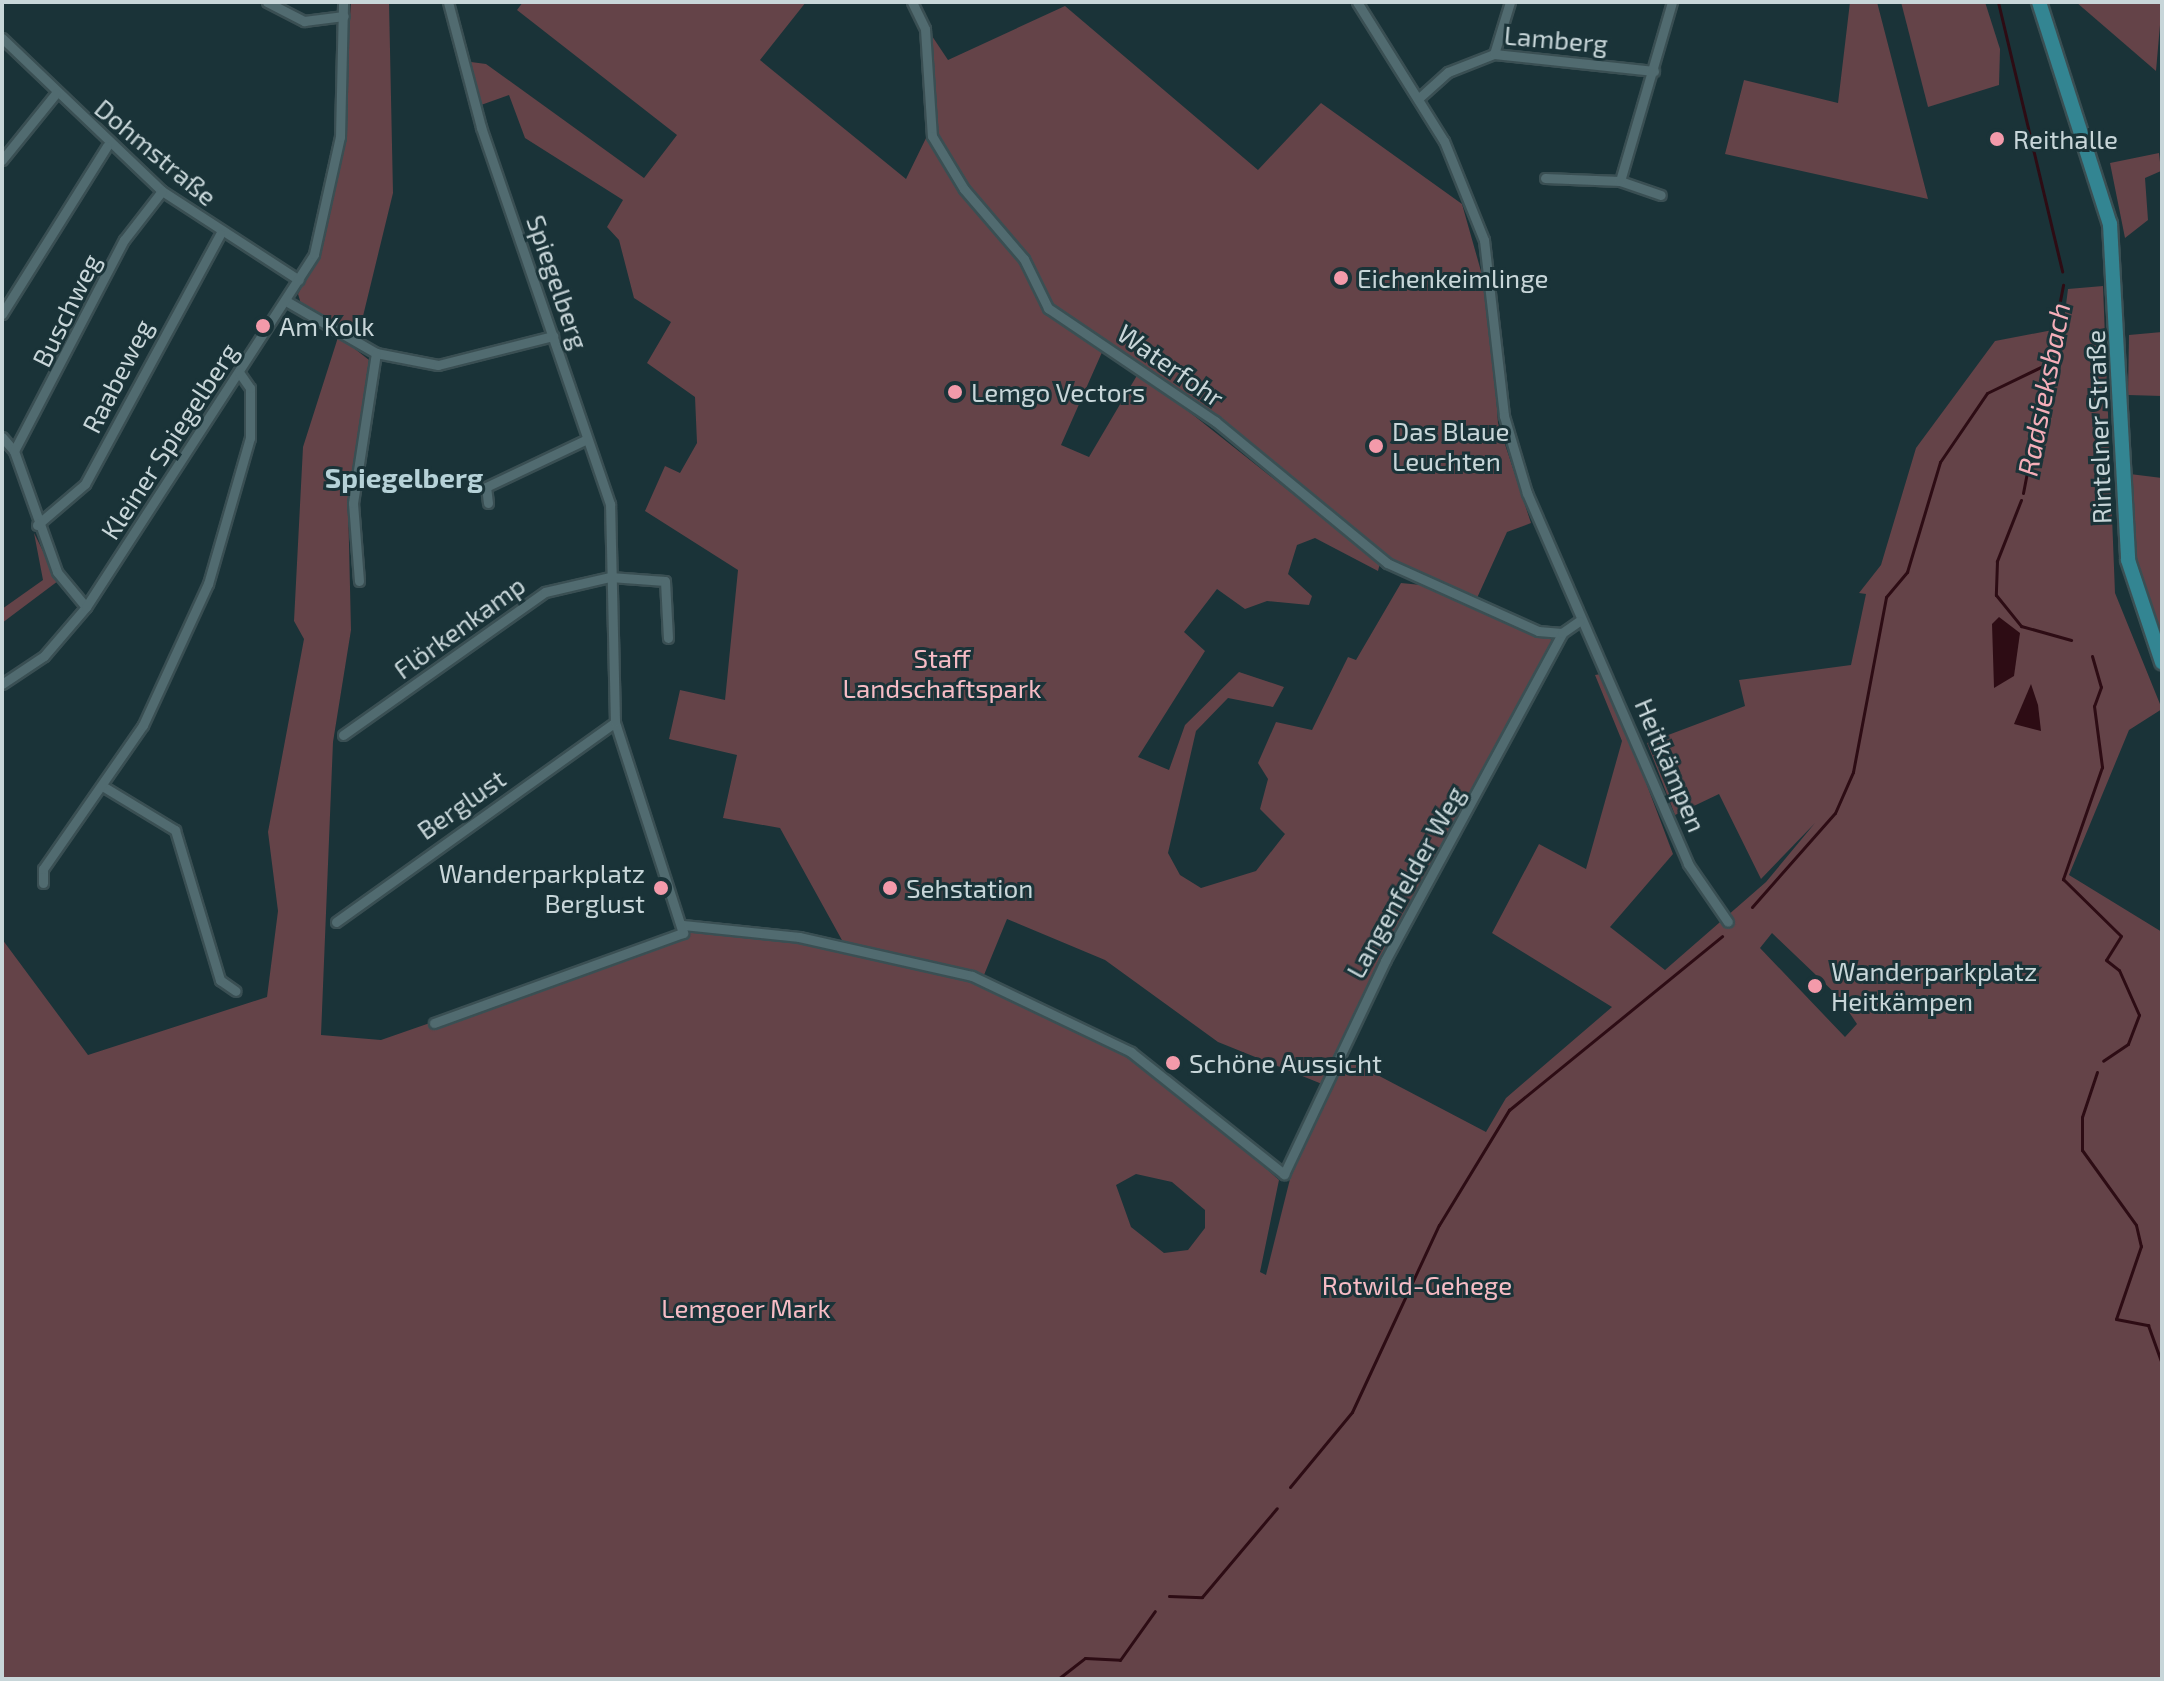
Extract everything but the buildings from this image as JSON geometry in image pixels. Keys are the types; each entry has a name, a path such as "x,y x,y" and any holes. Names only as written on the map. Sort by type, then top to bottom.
{"main road":[{"name":"Rintelner Straße","path":"2039,2 2110,224 2128,560 2162,662"}],"street":[{"path":"267,2 304,21 344,16"},
{"name":"Kleiner Spiegelberg","path":"2,684 44,656 86,607 299,280 325,219 340,137 343,2"},
{"name":"Spiegelberg","path":"448,2 481,127 610,504 615,722 683,929"},
{"name":"Waterfohr","path":"912,2 925,29 932,136 964,189 1024,259 1048,308 1215,421 1387,563 1538,631 1562,633"},
{"path":"1357,2 1419,98 1484,240 1504,416 1579,621"},
{"path":"1494,54 1510,2"},
{"path":"1620,181 1672,2"},
{"name":"Dohmstraße","path":"2,38 107,146 162,191 220,234 299,280"},
{"name":"Lamberg","path":"1419,98 1448,72 1494,54 1654,71"},
{"path":"2,160 56,93"},
{"path":"2,314 107,146"},
{"path":"1545,178 1620,181 1661,195"},
{"name":"Buschweg","path":"14,451 124,240 162,191"},
{"name":"Raabeweg","path":"37,525 85,484 220,234"},
{"path":"286,301 376,353 438,365 553,336"},
{"path":"359,581 353,503 376,353"},
{"path":"43,883 43,869 104,787 166,679 239,491 250,388 239,372"},
{"path":"2,437 14,451 37,525 57,572 86,607"},
{"path":"488,503 486,487 587,439"},
{"path":"610,577 665,581 668,638"},
{"name":"Flörkenkamp","path":"343,735 498,620 545,592 610,577"},
{"name":"Langenfelder Weg","path":"683,929 799,937 972,976 1131,1052 1284,1174 1385,961 1562,633 1579,621"},
{"name":"Heitkämpen","path":"1579,621 1698,884 1728,922"},
{"name":"Berglust","path":"336,922 615,722"},
{"path":"104,787 175,830 220,980 236,991"},
{"path":"434,1023 683,929"}],"green space":[{"name":"Lemgoer Mark","path":"351,2 389,2 393,193 355,349 369,360 348,502 351,630 333,742 321,1035 381,1040 694,931 843,942 780,828 723,818 737,755 669,739 680,690 725,700 738,570 645,511 665,466 680,473 697,443 695,397 647,363 671,322 634,298 619,240 607,227 623,200 525,138 509,95 481,105 471,62 486,64 644,178 677,135 517,10 523,2 806,2 760,60 906,179 928,134 1022,260 1046,315 1103,350 1061,445 1089,457 1139,372 1380,563 1378,571 1315,538 1297,545 1288,574 1312,596 1309,605 1267,601 1245,609 1217,589 1184,632 1205,651 1138,757 1169,770 1185,725 1239,672 1284,687 1273,707 1228,698 1196,731 1168,853 1180,875 1201,888 1256,871 1285,834 1260,809 1268,779 1258,763 1276,722 1312,730 1348,657 1356,660 1401,583 1421,585 1553,640 1322,1084 1218,1042 1105,960 1007,919 984,975 845,943 971,981 1039,1011 1129,1055 1189,1100 1279,1180 1260,1272 1266,1275 1291,1175 1345,1058 1486,1132 1506,1098 1612,1007 1492,933 1539,844 1586,869 1622,741 1595,675 1601,674 1628,735 1673,854 1610,927 1665,970 1766,882 1815,823 1761,879 1719,794 1675,815 1647,743 1745,706 1739,680 1851,665 1866,594 1859,593 1881,565 1916,448 1995,341 2063,328 2068,289 2103,286 2115,593 2162,709 2129,730 2069,875 2162,932 2162,1679 2,1679 2,939 88,1055 267,997 278,911 268,832 304,639 294,621 303,447 340,331 302,307 298,294 324,241 340,166","holes":["1772,933 1839,997 1857,1024 1845,1037 1760,948","1136,1174 1172,1182 1205,1210 1205,1228 1188,1250 1164,1253 1131,1227 1116,1185"]},
{"path":"1850,2 1877,2 1928,199 1725,154 1744,80 1838,103"},
{"path":"1901,2 1985,2 2000,49 1999,85 1928,107"},
{"path":"2076,2 2162,2 2156,71"},
{"path":"1065,6 1258,170 1321,103 1462,204 1490,303 1498,423 1531,523 1507,532 1477,598 1383,556 1046,301 1026,256 965,187 932,128 926,27 948,60"},
{"path":"2159,153 2161,171 2145,178 2148,220 2125,238 2110,163"},
{"path":"2162,332 2162,396 2128,395 2129,335"},
{"path":"2130,474 2162,478 2162,644 2135,558"},
{"path":"34,533 58,581 2,623 2,609 43,580"}],"shaded area":[{"path":"1999,617 2020,633 2014,676 1994,688 1992,624"},
{"path":"2031,684 2038,705 2041,731 2014,724"}],"waterway":[{"name":"Radsieksbach","path":"1998,2 2062,271"},
{"name":"Radsieksbach","path":"2023,493 2063,285"},
{"path":"1752,907 1835,813 1853,772 1886,597 1907,572 1940,462 1987,393 2045,365"},
{"name":"Radsieksbach","path":"2021,500 1997,561 1996,595 2021,626 2071,640"},
{"name":"Radsieksbach","path":"2092,656 2101,687 2094,706 2102,767 2063,879 2121,936 2106,960 2119,970 2139,1015 2128,1044 2103,1061"},
{"path":"1290,1487 1352,1412 1439,1225 1509,1110 1722,936"},
{"name":"Radsieksbach","path":"2097,1072 2082,1117 2082,1150 2136,1225 2141,1246 2116,1319 2148,1325 2162,1364"},
{"path":"1169,1596 1202,1597 1277,1508"},
{"path":"1058,1679 1085,1658 1120,1660 1155,1611"}],"place":[{"name":"Reithalle","path":"1997,139"},
{"name":"Eichenkeimlinge","path":"1341,278"},
{"name":"Am Kolk","path":"263,326"},
{"name":"Lemgo Vectors","path":"955,392"},
{"name":"Das Blaue Leuchten","path":"1376,446"},
{"name":"Wanderparkplatz Berglust","path":"661,888"},
{"name":"Sehstation","path":"890,888"},
{"name":"Wanderparkplatz Heitkämpen","path":"1815,986"},
{"name":"Schöne Aussicht","path":"1173,1063"}],"district":[{"name":"Spiegelberg","path":"404,477"}],"park label":[{"name":"Staff Landschaftspark","path":"942,673"},
{"name":"Rotwild-Gehege","path":"1417,1285"}]}
